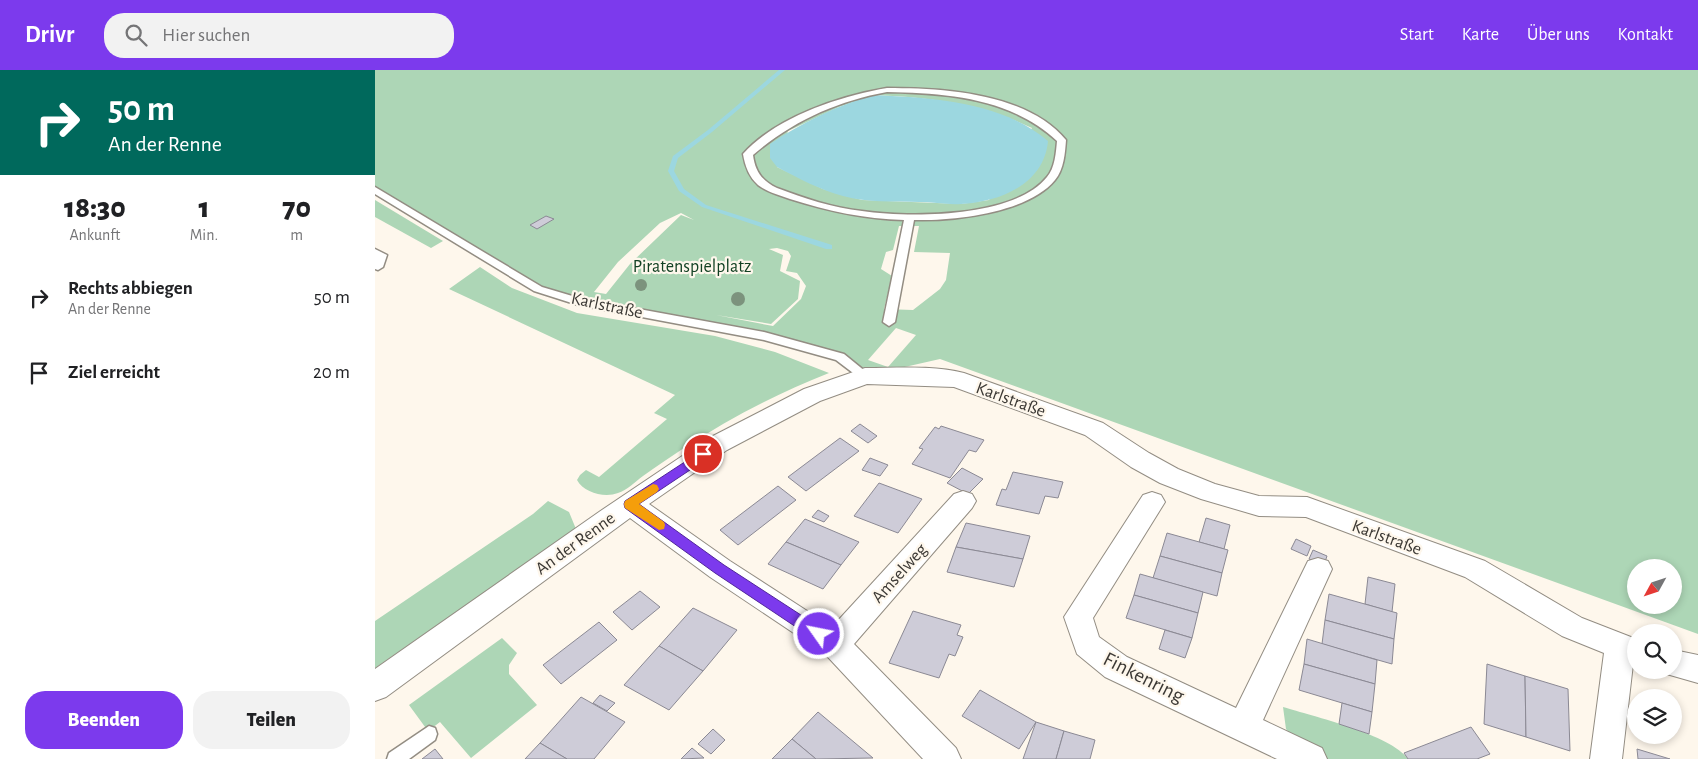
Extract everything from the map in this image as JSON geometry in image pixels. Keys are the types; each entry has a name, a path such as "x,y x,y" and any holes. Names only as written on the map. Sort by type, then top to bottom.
{"street":[{"name":"An der Renne","path":"375,687 630,504 718,444 812,395 865,376"},
{"name":"Karlstraße","path":"865,376 911,376 956,379 965,382 1094,430 1139,460 1169,476 1210,492 1259,506 1307,508 1475,570 1572,627 1627,650"},
{"name":"Amselweg","path":"835,645 963,501"},
{"name":"Finkenring","path":"1152,502 1079,617 1087,645 1116,667 1311,759"},
{"path":"630,504 720,569 835,645 933,754"},
{"path":"1244,726 1318,569"},
{"path":"1606,759 1627,655"},
{"path":"1682,665 1698,669"}],"lane":[{"path":"887,90 930,91 1006,106 1043,123 1062,140 1061,154 1051,179 1026,198 1002,208 972,214 931,218 910,217 839,210 766,186 749,168 748,154 764,139 824,108 848,97 887,90"},
{"name":"Karlstraße","path":"375,190 538,289 578,301 764,336 840,357 865,376"},
{"path":"889,322 910,217"},
{"path":"375,252 382,255 378,267"},
{"path":"395,759 429,734"}],"green space":[{"name":"Piratenspielplatz","path":"375,70 1698,70 1698,634 1682,628 1682,624 1670,624 1643,614 1683,614 1683,559 1627,559 1627,608 940,359 865,376 840,357 764,336 578,301 538,289 375,193","holes":["874,95 955,103 994,113 1032,128 989,200 961,204 862,200 823,189 777,167 788,131 839,107","681,213 694,220 681,215 630,264 606,294 594,292 618,262 660,223","899,226 919,226 914,252 950,253 946,280 940,289 913,310 884,309 892,276 881,269 886,252 893,250","777,248 788,251 791,256 786,271 797,273 806,286 801,299 773,326 716,315 771,324 798,299 800,281 780,271 783,255 769,249","896,328 916,335 888,367 868,360"]},
{"path":"375,200 443,241 431,248 375,217"},
{"path":"480,267 512,288 577,313 715,336 775,352 829,373 773,398 719,426 621,492 601,495 590,491 580,484 577,480 580,475 586,470 599,477 667,419 654,413 675,395 449,289"},
{"path":"548,501 569,512 576,529 375,668 375,621 533,514"},
{"path":"502,638 517,653 509,665 509,674 537,705 471,758 440,722 428,731 409,705"},
{"path":"1283,707 1369,734 1399,750 1408,759 1327,759 1299,745 1286,729"}],"water":[{"path":"874,95 942,100 965,104 1009,117 1048,141 1045,156 1029,180 1017,188 990,200 956,204 871,201 843,196 818,187 777,167 770,158 770,144 782,136 833,109"}],"building":[{"path":"546,216 554,219 537,229 530,225"},
{"path":"860,424 877,436 868,443 851,431"},
{"path":"941,426 984,440 976,452 969,450 950,478 912,464 923,449 919,448 935,427 939,429"},
{"path":"840,438 859,451 806,491 788,477"},
{"path":"870,458 888,465 880,476 862,470"},
{"path":"962,468 983,479 968,494 947,483"},
{"path":"1013,472 1063,482 1058,498 1045,496 1039,514 996,505 1002,489 1006,490"},
{"path":"879,483 922,499 898,533 854,516"},
{"path":"778,486 796,500 738,545 720,530"},
{"path":"818,510 829,516 824,522 812,517"},
{"path":"1206,518 1230,525 1224,549 1199,542"},
{"path":"805,519 859,542 841,565 786,542"},
{"path":"966,523 1030,536 1023,559 956,547"},
{"path":"1167,533 1228,550 1222,573 1160,556"},
{"path":"1296,539 1311,546 1307,556 1291,549"},
{"path":"786,542 841,565 823,589 768,564"},
{"path":"956,547 1023,559 1014,587 947,572"},
{"path":"1313,550 1327,556 1324,565 1309,559"},
{"path":"1160,556 1222,573 1217,596 1153,578"},
{"path":"1140,574 1203,592 1198,613 1134,595"},
{"path":"1368,577 1395,584 1392,612 1365,604"},
{"path":"640,591 660,607 632,630 613,612"},
{"path":"1329,594 1397,613 1394,639 1325,620"},
{"path":"1134,595 1198,613 1192,638 1126,618"},
{"path":"693,608 737,630 703,671 659,646"},
{"path":"913,611 961,625 957,635 963,637 955,656 949,654 939,678 889,663"},
{"path":"1325,620 1394,639 1392,664 1322,644"},
{"path":"599,622 617,640 561,684 543,665"},
{"path":"1165,630 1192,638 1185,658 1159,649"},
{"path":"1307,639 1377,660 1375,684 1304,664"},
{"path":"659,646 703,671 669,710 624,685"},
{"path":"1304,664 1375,684 1372,712 1299,690"},
{"path":"1487,664 1525,676 1526,737 1484,724"},
{"path":"1525,676 1568,689 1570,751 1526,737"},
{"path":"980,690 1036,722 1019,749 962,716"},
{"path":"600,695 615,703 607,711 593,703"},
{"path":"581,697 625,722 594,759 567,759 540,743"},
{"path":"1342,703 1372,712 1369,734 1339,724"},
{"path":"818,712 873,758 816,759 792,739"},
{"path":"1036,722 1064,731 1056,759 1023,759"},
{"path":"1471,727 1490,754 1477,759 1408,759 1404,753"},
{"path":"713,729 725,740 711,754 698,744"},
{"path":"1064,731 1095,740 1090,759 1056,759"},
{"path":"792,739 816,759 772,759"},
{"path":"540,743 567,759 525,759"},
{"path":"692,748 704,758 681,759"},
{"path":"435,749 443,759 422,759"},
{"path":"1637,749 1670,759 1638,759"}],"waterway":[{"path":"782,70 710,131 675,157 671,171 681,190 704,206 829,247"}],"slow traffic":[{"path":"653,489 630,504 659,525"}],"route":[{"path":"703,454 630,504 720,569 819,634"}]}
